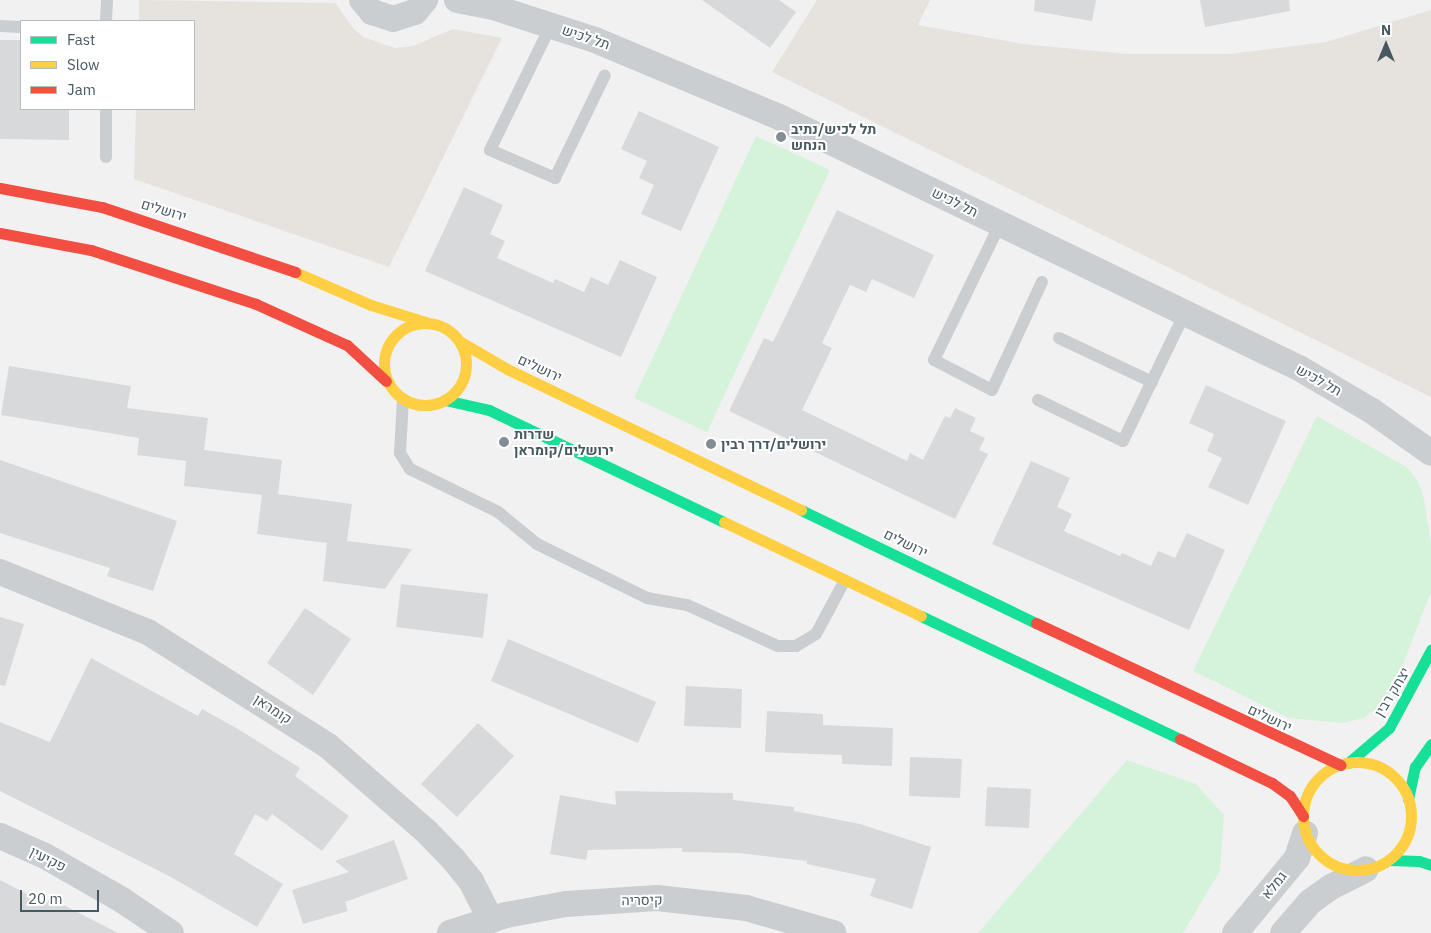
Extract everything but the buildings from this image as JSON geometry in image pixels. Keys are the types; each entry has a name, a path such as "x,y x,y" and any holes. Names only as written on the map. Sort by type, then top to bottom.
{"main road":[{"name":"ירושלים","path":"0,188 102,207 272,262 371,305 426,322"},
{"path":"0,233 91,250 256,304 347,345 403,399 431,405 445,400 456,391 466,370 466,356 461,342 440,324 426,322 412,324 389,342 383,367 386,381"},
{"name":"ירושלים","path":"461,342 507,369 1240,721 1344,764"},
{"path":"445,400 489,410 1272,783 1290,796 1313,848 1332,864 1348,869 1377,864 1419,861 1431,865"},
{"name":"יצחק רבין","path":"1344,764 1389,728 1410,694 1431,650"},
{"path":"1377,864 1400,848 1408,833 1409,803 1415,767 1431,744"},
{"path":"1304,825 1305,799 1313,784 1325,773 1344,764 1366,763 1382,768 1400,784 1409,803 1422,815"}],"street":[{"path":"362,0 372,12 394,19 415,12 425,0"},
{"name":"תל לכיש","path":"457,0 551,25 703,83 1185,313 1335,388 1431,453"},
{"name":"קומראן","path":"0,572 148,632 327,745 426,831 454,860 471,882 491,920"},
{"name":"גמלא","path":"1235,933 1297,858 1304,825"},
{"name":"פקיעין","path":"0,836 45,856 105,890 171,933"},
{"path":"1282,933 1310,902 1331,887 1377,864"},
{"name":"קיסריה","path":"450,933 491,920 566,904 657,898 746,908 833,933"}],"lane":[{"path":"106,0 106,20"},
{"path":"551,25 490,150 555,178 605,75"},
{"path":"0,26 20,27"},
{"path":"106,110 106,157"},
{"path":"1000,224 934,360 992,390 1042,282"},
{"path":"1038,400 1123,440 1185,313"},
{"path":"1059,338 1152,382"},
{"path":"403,399 400,453 410,469 498,512 537,544 647,598 687,605 778,646 796,646 816,634 845,580"}],"green space":[{"path":"756,136 830,170 707,432 634,398"},
{"path":"1317,416 1408,468 1419,483 1424,499 1431,544 1431,592 1393,690 1382,704 1364,718 1343,723 1289,718 1193,671"},
{"path":"1127,760 1196,784 1224,815 1220,871 1183,933 978,933"}],"sand":[{"path":"139,0 335,3 353,28 363,37 395,48 413,46 453,29 502,38 389,267 134,179 136,110 195,110 195,20 139,20"},
{"path":"817,0 930,0 918,25 1023,44 1127,54 1229,54 1326,42 1431,10 1431,397 772,72"}],"traffic: fast":[{"path":"445,400 489,410 724,522"},
{"path":"801,510 1036,623"},
{"path":"921,616 1180,739"},
{"path":"1348,763 1389,728 1431,650"},
{"path":"1408,799 1415,767 1431,744"},
{"path":"1389,860 1419,861 1431,865"}],"traffic: slow":[{"path":"295,272 371,305 426,322"},
{"path":"417,323 433,323 448,330 459,341 466,356 466,364 463,380 454,393 433,405 417,405 402,398 391,387 384,372 384,356 391,341 402,330 417,323"},
{"path":"461,342 507,369 801,510"},
{"path":"724,522 921,616"},
{"path":"1357,762 1378,766 1395,778 1407,795 1411,816 1407,837 1395,854 1378,866 1357,870 1336,866 1319,854 1307,837 1303,816 1307,795 1319,778 1336,766 1357,762"}],"traffic: jam":[{"path":"0,188 102,207 295,272"},
{"path":"0,233 91,250 256,304 347,345 386,381"},
{"path":"1036,623 1340,765"},
{"path":"1180,739 1272,783 1290,796 1303,816"}],"place":[{"name":"תל לכיש/נתיב הנחש","path":"781,137"},
{"name":"שדרות ירושלים/קומראן","path":"504,442"},
{"name":"ירושלים/דרך רבין","path":"711,444"}]}
